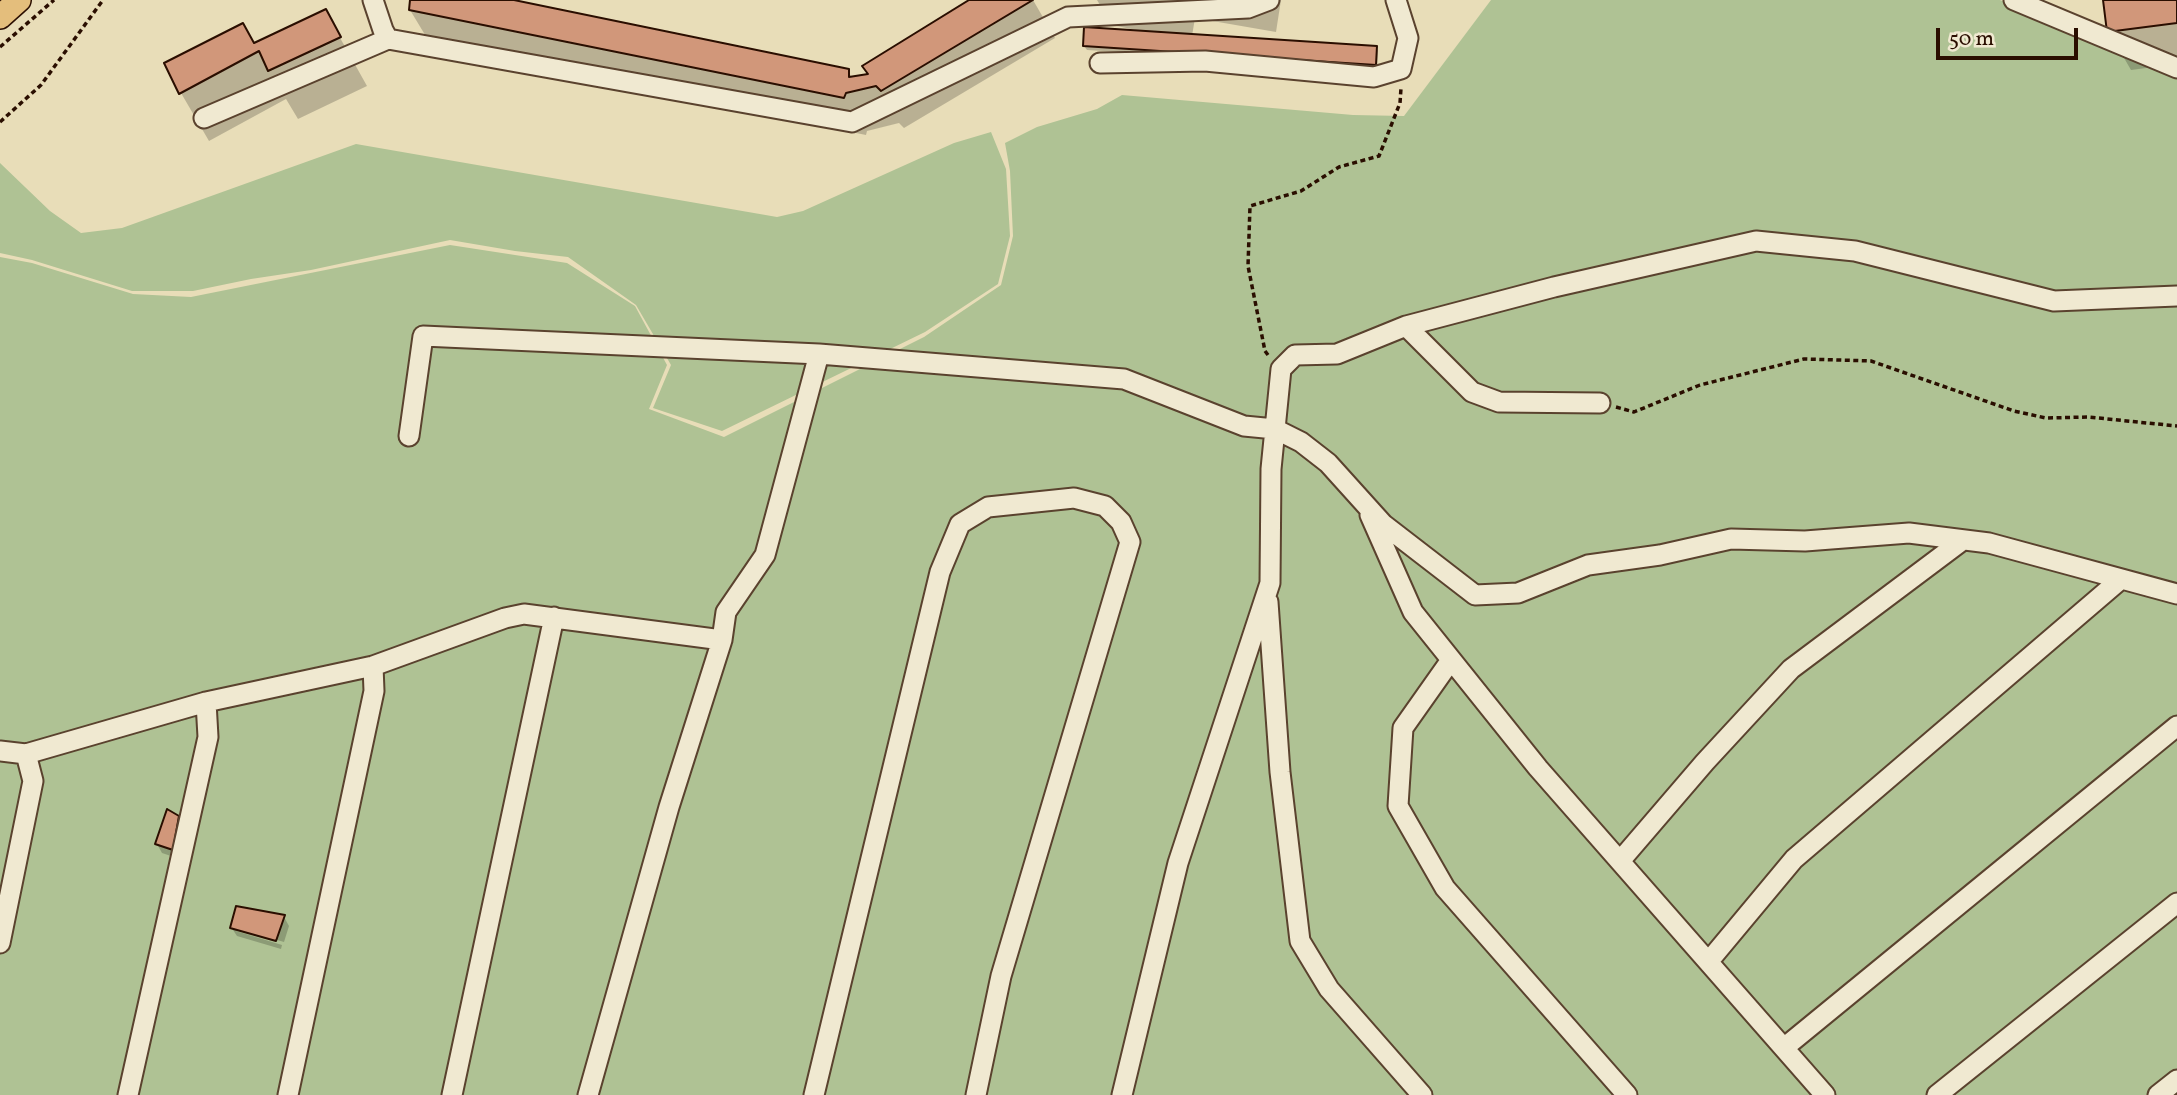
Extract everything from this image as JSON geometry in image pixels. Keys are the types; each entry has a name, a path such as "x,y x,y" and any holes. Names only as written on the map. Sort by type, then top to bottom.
{"main road":[{"path":"0,17 19,0"}],"street":[{"path":"373,0 388,39"},
{"path":"204,118 388,39 852,122 1068,17 1248,8 1269,0"},
{"path":"1100,63 1205,61 1374,77 1401,69 1408,38 1396,0"},
{"path":"2014,0 2177,68"},
{"path":"1122,1095 1178,863 1270,583 1271,469 1275,425 1281,369 1294,355 1337,354 1406,326 1554,287 1756,241 1855,251 2054,301 2177,296"},
{"path":"1406,326 1472,392 1481,396 1499,402 1600,403"},
{"path":"409,436 423,336 819,354 1124,379 1244,426 1275,425 1328,463 1383,524 1475,595 1518,593 1588,565 1660,555 1731,539 1805,541 1909,533 1989,543 2177,594"},
{"path":"588,1095 669,807 722,640 726,612 765,555 819,354"},
{"path":"814,1095 940,572 960,524 988,507 1074,498 1105,506 1121,522 1130,542 1001,976 976,1095"},
{"path":"1364,503 1413,612 1538,768 1784,1047 1817,1092"},
{"path":"1620,861 1705,762 1791,669 1963,540"},
{"path":"1709,961 1794,859 2121,579"},
{"path":"1268,591 1280,772 1300,941 1329,989 1422,1095"},
{"path":"0,751 26,754 206,702 373,666 505,618 524,614 722,640"},
{"path":"452,1095 554,617"},
{"path":"1451,660 1403,728 1398,806 1446,888 1627,1095"},
{"path":"288,1095 374,691 373,666"},
{"path":"128,1095 208,737 206,702"},
{"path":"1784,1047 2177,726"},
{"path":"0,943 33,781 26,754"},
{"path":"1937,1095 2177,902"},
{"path":"2158,1095 2177,1080"}],"path":[{"path":"0,47 54,0"},
{"path":"0,122 41,85 103,0"},
{"path":"1281,369 1265,351 1250,278 1250,206 1301,191 1339,167 1379,156 1401,103 1401,69"},
{"path":"1600,403 1634,412 1700,385 1804,359 1871,361 2014,411 2046,418 2088,417 2177,426"}],"green space":[{"path":"1491,0 2000,0 2177,73 2177,1095 0,1095 0,257 32,263 133,294 191,297 450,245 567,263 635,306 667,365 649,409 724,437 924,337 1001,285 1013,236 1010,171 1005,143 1037,127 1097,109 1122,95 1353,115 1404,116"},
{"path":"991,132 1006,169 1010,236 998,284 925,332 722,431 653,408 671,365 636,305 568,257 450,240 311,270 193,291 132,291 32,260 0,253 0,163 50,211 81,233 122,228 356,144 777,217 803,211 954,143"}],"building":[{"path":"410,0 514,0 849,69 849,77 868,74 862,66 969,0 1033,0 881,91 876,86 846,93 844,98 409,10"},
{"path":"2103,0 2177,0 2177,23 2107,32"},
{"path":"326,9 341,37 268,71 259,51 179,94 164,63 243,23 254,43"},
{"path":"1084,27 1377,46 1376,65 1083,46"},
{"path":"167,809 179,816 173,850 155,844"},
{"path":"236,906 285,915 276,941 230,928"}]}
